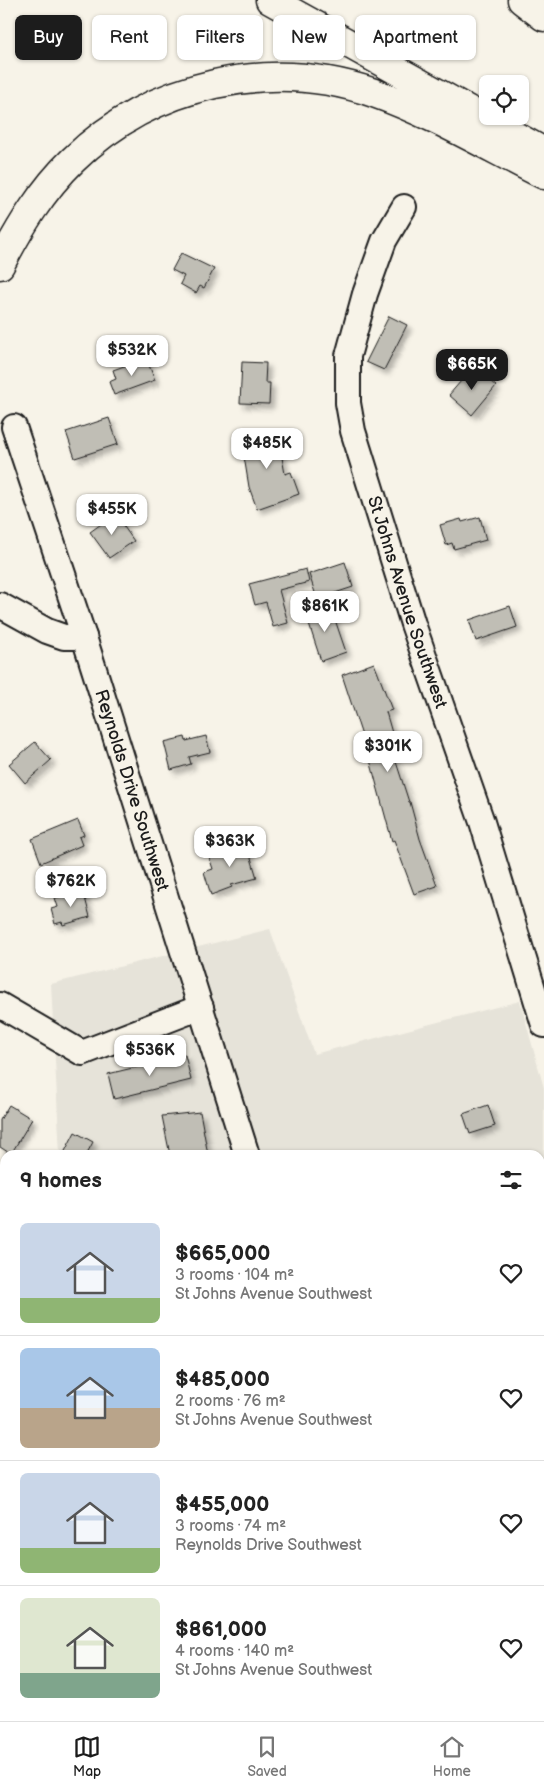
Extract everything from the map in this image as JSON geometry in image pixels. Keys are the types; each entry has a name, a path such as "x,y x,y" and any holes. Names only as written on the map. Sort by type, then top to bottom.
{"highway":[{"path":"270,0 544,152"},
{"path":"522,0 544,17"},
{"path":"0,265 19,230 40,198 67,166 94,141 118,123 162,100 211,84 232,80 272,76 309,78 351,86 420,113 544,176"}],"street":[{"name":"St Johns Avenue Southwest","path":"404,207 384,241 365,294 348,356 348,403 353,431 413,624 482,822 544,1025"},
{"name":"Reynolds Drive Southwest","path":"14,427 84,637 245,1150"},
{"path":"0,605 47,631 64,637 84,637"},
{"path":"0,1005 82,1053 200,1007"}],"shaded area":[{"path":"270,929 314,1054 520,1001 544,1088 544,1150 60,1150 51,984"}],"building":[{"path":"181,253 214,269 204,288 200,286 196,293 180,284 184,276 172,270"},
{"path":"389,316 407,325 384,370 366,362"},
{"path":"146,358 155,380 114,395 109,382 116,379 113,370"},
{"path":"242,362 266,363 265,383 270,383 269,404 240,403"},
{"path":"473,367 496,386 472,415 449,395"},
{"path":"109,418 118,444 75,458 66,432"},
{"path":"277,430 285,474 291,472 299,494 257,509 249,487 241,438"},
{"path":"115,514 134,541 109,558 90,532"},
{"path":"480,517 486,540 454,549 452,543 446,545 440,525 461,519 462,522"},
{"path":"345,562 353,587 317,599 309,574"},
{"path":"306,569 309,582 279,590 288,623 273,627 266,602 255,605 249,584"},
{"path":"330,605 346,652 321,661 305,612"},
{"path":"510,606 517,627 476,641 469,620"},
{"path":"374,663 392,710 386,712 392,733 387,734 437,886 414,894 394,840 392,841 370,760 342,675"},
{"path":"206,736 210,752 189,757 191,764 171,770 164,742 185,737 186,741"},
{"path":"35,742 51,760 25,783 9,764"},
{"path":"78,820 84,835 79,837 82,845 41,863 32,839"},
{"path":"246,841 257,878 231,885 232,887 211,895 204,872 213,869 208,854"},
{"path":"83,890 90,917 63,925 62,922 55,924 51,909 58,907 55,898"},
{"path":"185,1055 191,1080 114,1099 108,1074"},
{"path":"9,1105 32,1119 13,1150 5,1150 0,1147 0,1120"},
{"path":"488,1105 495,1126 470,1134 463,1114"},
{"path":"200,1112 207,1150 169,1150 162,1116"},
{"path":"75,1132 93,1142 89,1150 66,1150"}]}
